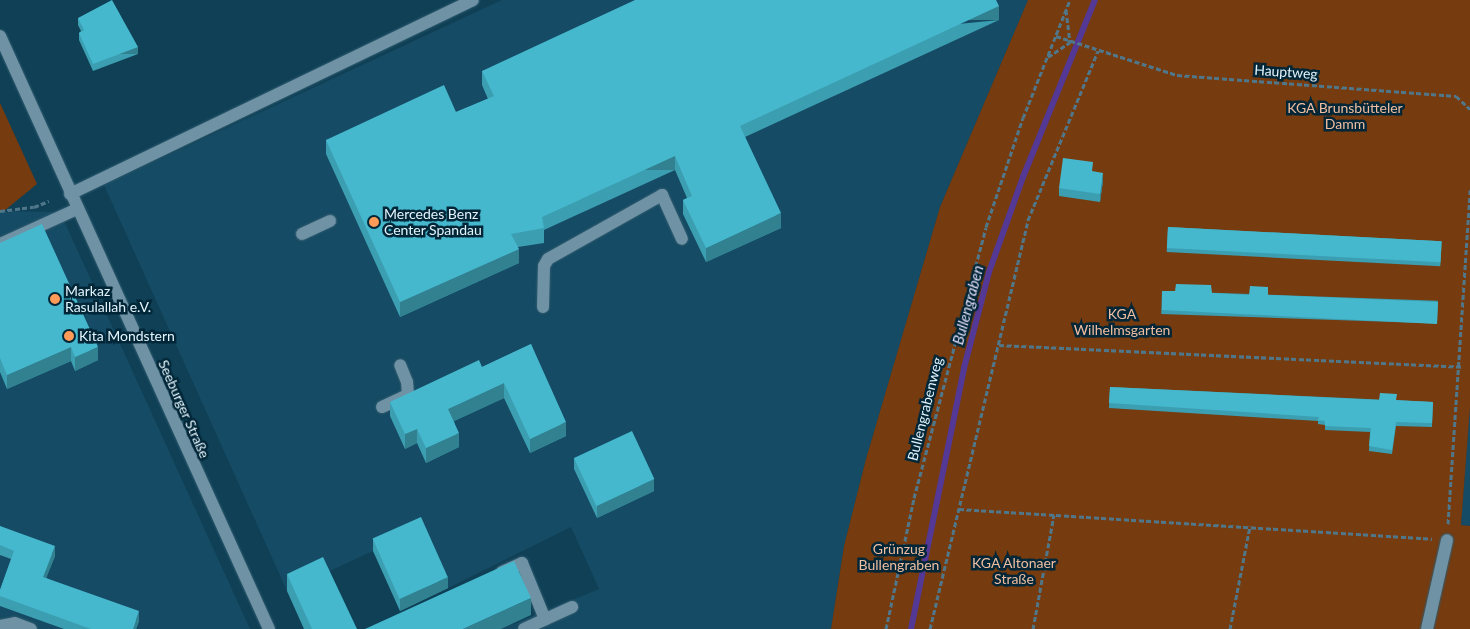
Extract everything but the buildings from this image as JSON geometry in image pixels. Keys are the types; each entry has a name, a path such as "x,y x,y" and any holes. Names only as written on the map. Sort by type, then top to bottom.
{"street":[{"path":"70,194 473,0"},
{"name":"Seeburger Straße","path":"0,36 268,629"},
{"path":"543,307 544,266 548,259 662,195 682,239"},
{"path":"0,244 77,209"},
{"path":"302,234 330,221"},
{"path":"382,407 408,396 408,382 400,365"},
{"path":"1427,629 1447,540"},
{"path":"487,579 522,563 544,619"},
{"path":"524,629 572,607"},
{"path":"0,626 15,623 32,629"}],"path":[{"name":"Bullengrabenweg","path":"886,629 914,498 952,346 986,228 1023,118 1070,0"},
{"path":"1047,57 1070,42 1066,9"},
{"name":"Hauptweg","path":"1056,36 1177,75 1456,96 1470,109"},
{"path":"930,629 1028,220 1098,51"},
{"path":"958,509 1250,526 1447,540 1461,367 1470,190"},
{"path":"0,211 34,207 49,200"},
{"path":"999,345 1461,367"},
{"path":"1033,629 1054,515"},
{"path":"1230,629 1250,526"}],"shaded area":[{"path":"502,0 1028,0 940,207 866,459 844,546 831,629 501,629 599,589 571,527 448,588 420,529 287,591 104,185"},
{"path":"0,211 60,212 250,629 0,629"},
{"path":"1470,408 1470,526 1461,525"}],"green space":[{"path":"1028,0 1470,0 1470,408 1461,525 1470,526 1470,629 831,629 844,546 866,459 940,207"},
{"path":"0,103 37,184 4,211 0,211"}],"waterway":[{"name":"Bullengraben","path":"911,629 964,368 989,272 1023,177 1095,0"}],"place":[{"name":"Mercedes Benz Center Spandau","path":"374,222"},
{"name":"Markaz Rasulallah e.V.","path":"55,299"},
{"name":"Kita Mondstern","path":"69,336"}],"park label":[{"name":"KGA Brunsbütteler Damm","path":"1345,116"},
{"name":"KGA Wilhelmsgarten","path":"1122,322"},
{"name":"Grünzug Bullengraben","path":"899,558"},
{"name":"KGA Altonaer Straße","path":"1014,572"}]}
